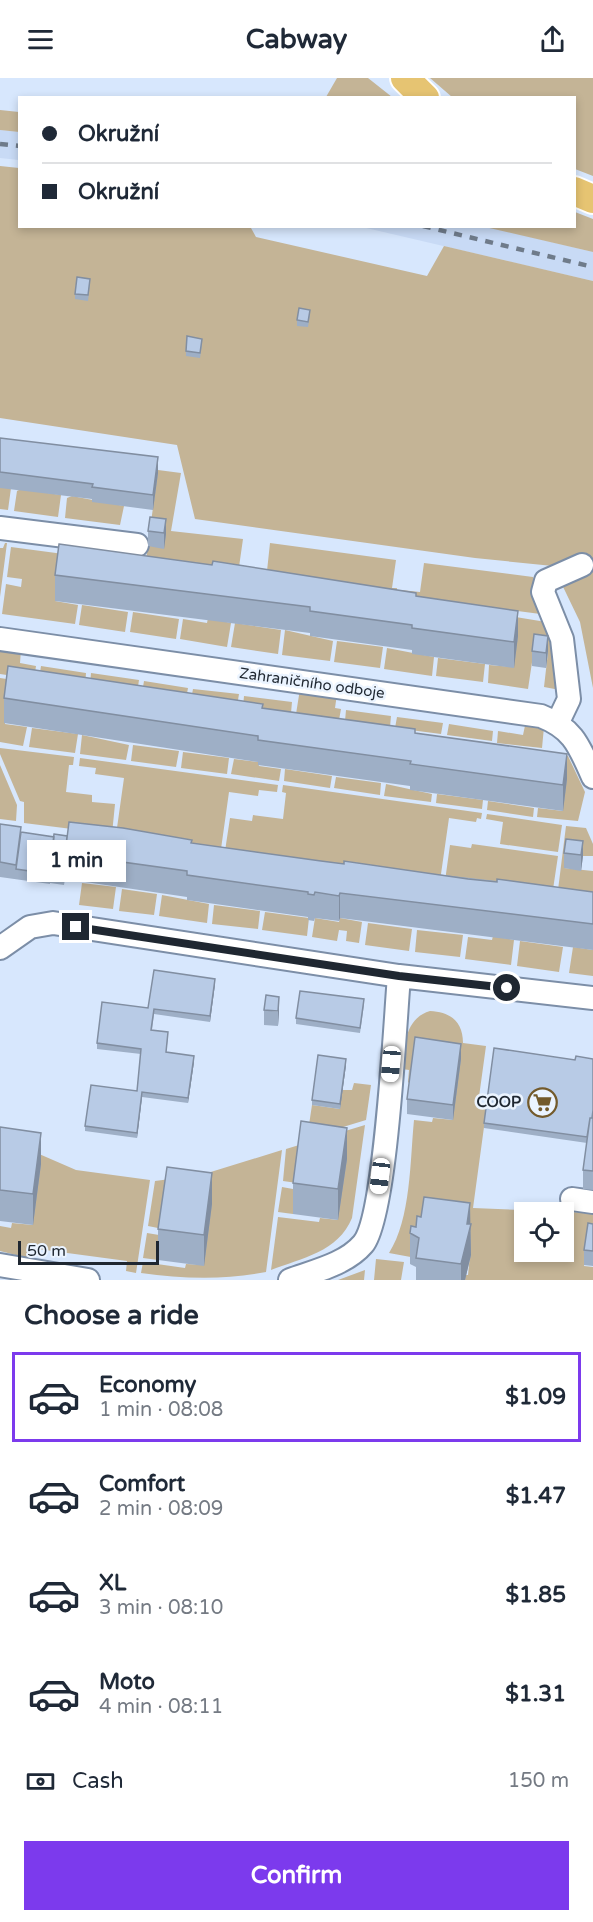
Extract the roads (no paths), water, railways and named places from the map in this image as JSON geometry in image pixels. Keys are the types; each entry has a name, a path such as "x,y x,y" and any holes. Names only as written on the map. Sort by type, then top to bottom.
{"main road":[{"path":"405,78 423,96"},
{"path":"576,192 593,200"}],"street":[{"path":"0,528 137,545"},
{"path":"582,565 546,581 543,592 562,639 569,699 558,722 575,738 593,777"},
{"name":"Zahraničního odboje","path":"0,639 541,716 558,722"},
{"path":"0,948 30,927 53,923 399,976 593,999"},
{"path":"290,1280 350,1257 365,1242 374,1222 384,1152 399,976"},
{"path":"0,1265 88,1280"}],"railway":[{"path":"0,144 18,146"},
{"path":"431,228 593,267"}],"place":[{"name":"COOP","path":"542,1102"}]}
